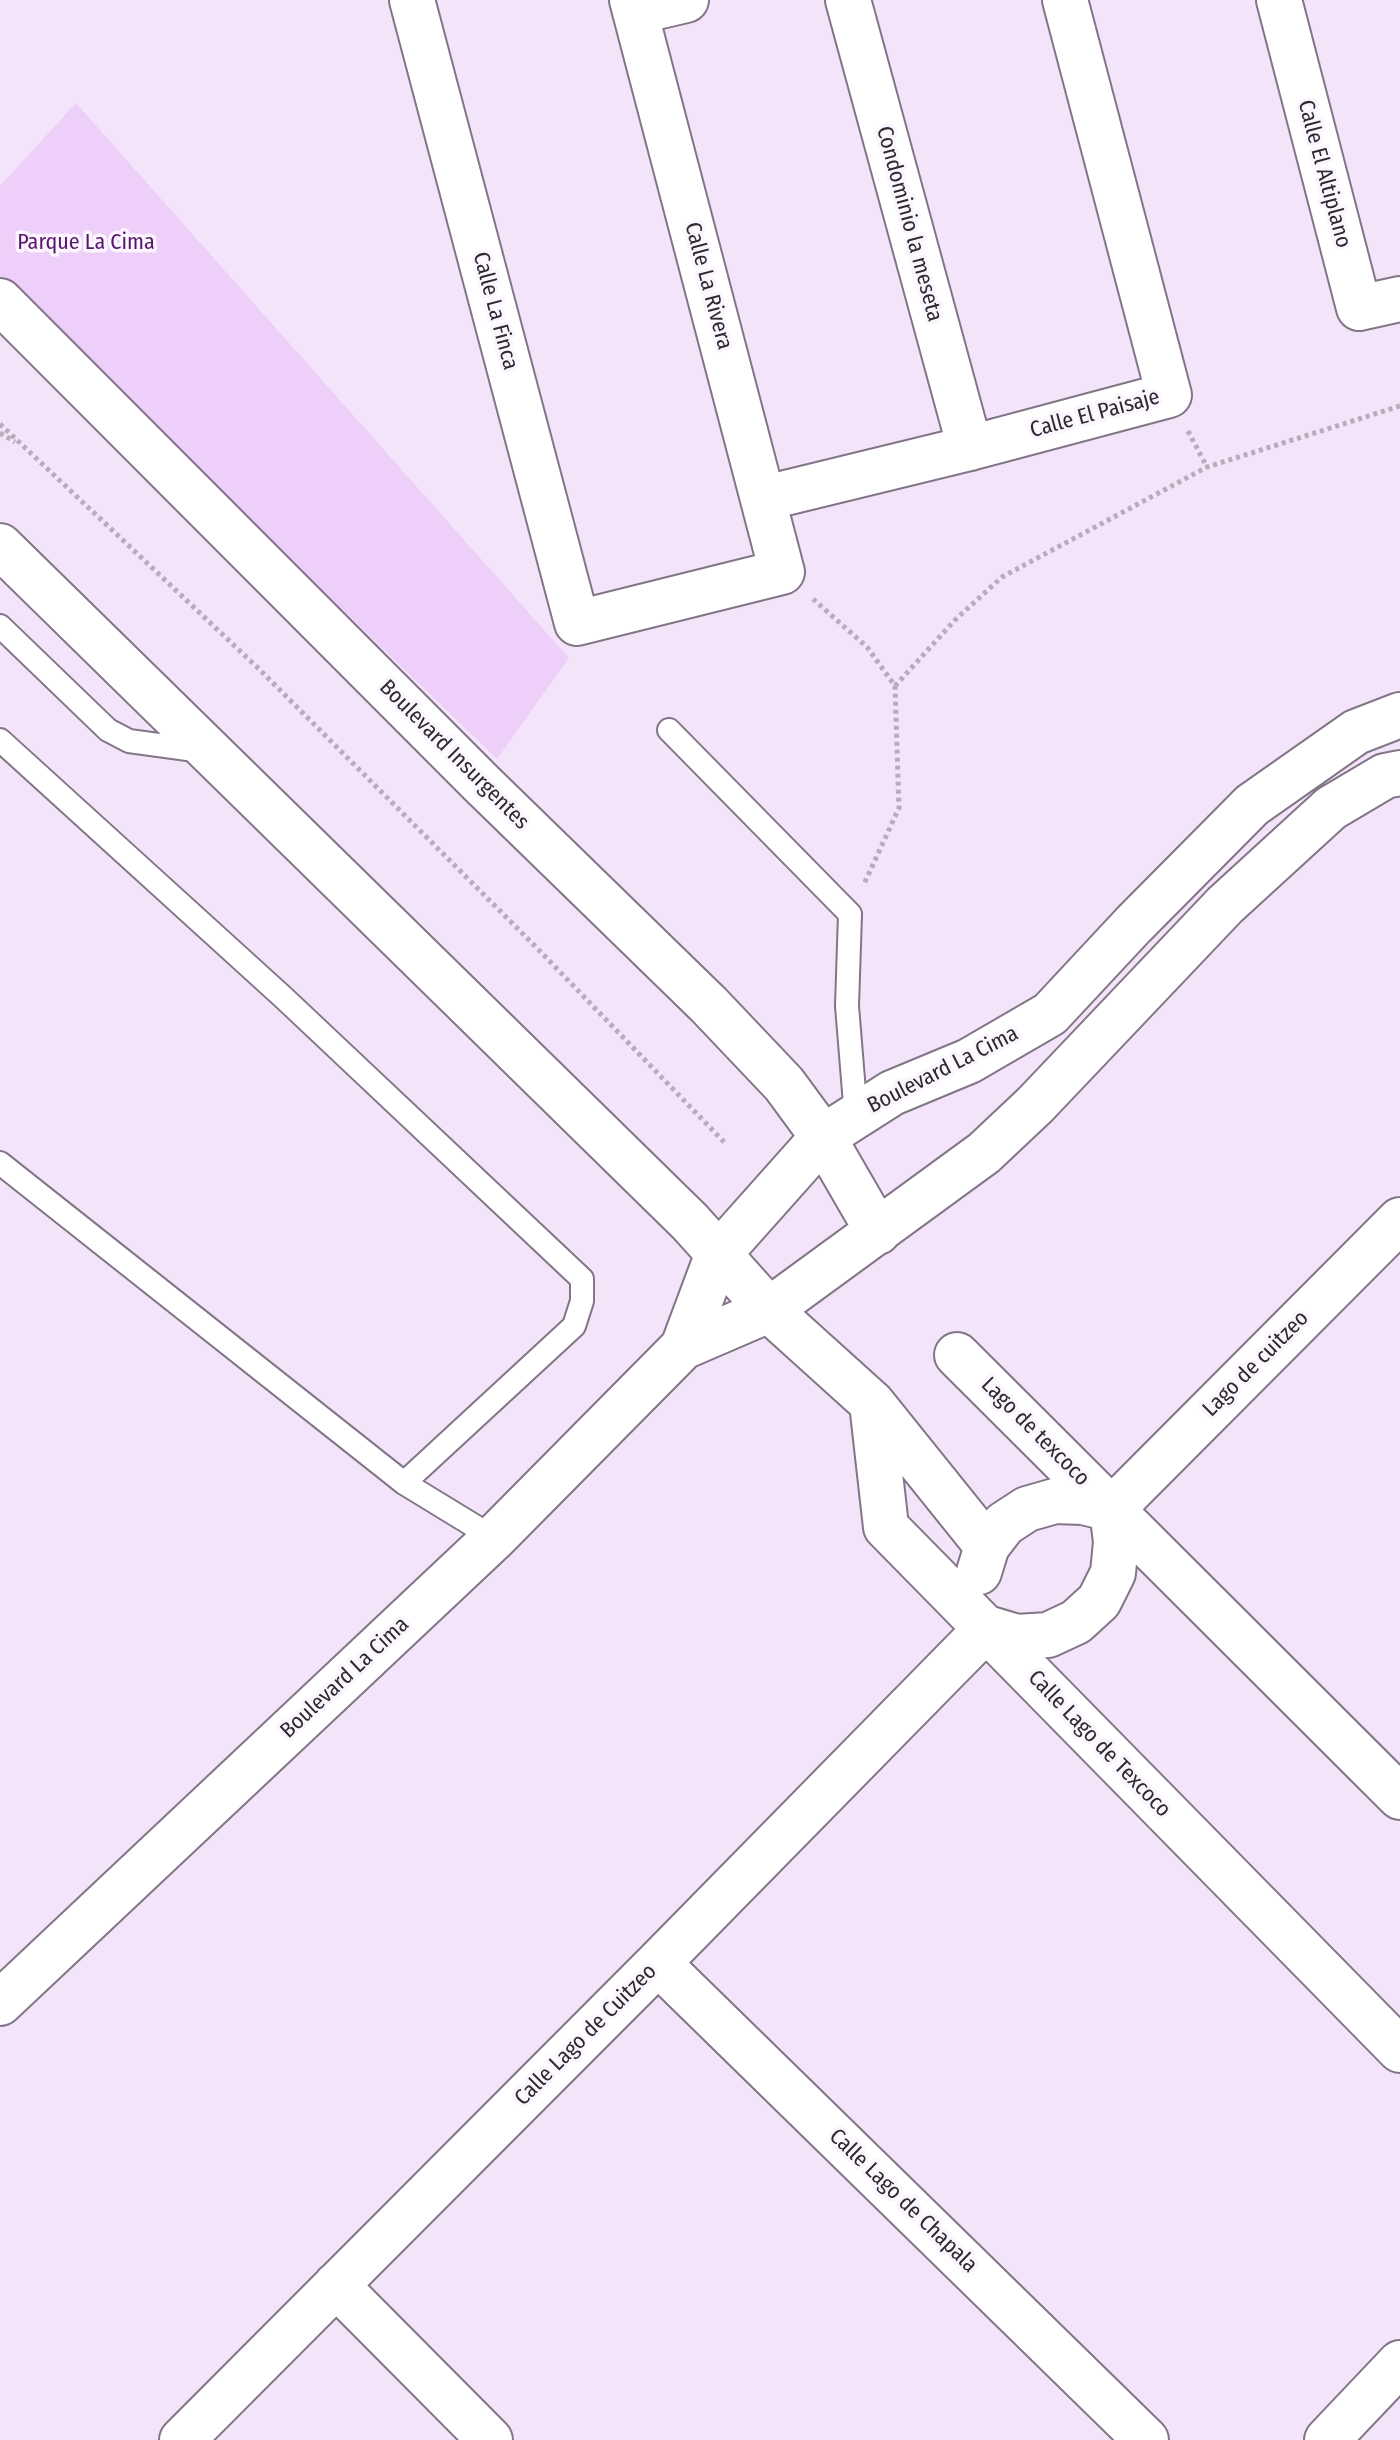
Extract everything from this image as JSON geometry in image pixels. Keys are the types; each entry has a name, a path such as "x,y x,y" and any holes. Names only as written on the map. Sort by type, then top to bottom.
{"street":[{"name":"Calle La Finca","path":"412,0 577,623 782,572"},
{"path":"633,6 686,0"},
{"name":"Condominio la meseta","path":"848,0 970,448"},
{"name":"Calle El Paisaje","path":"765,498 1169,395 1065,0"},
{"name":"Calle El Altiplano","path":"1279,0 1359,308 1400,299"},
{"name":"Calle La Rivera","path":"633,6 782,572"},
{"name":"Boulevard Insurgentes","path":"0,301 492,794 709,1005 784,1084 839,1126 878,1232"},
{"path":"0,546 690,1222 717,1256 769,1310 872,1403 987,1546"},
{"name":"Boulevard La Cima","path":"683,1347 717,1256 839,1126 892,1093 969,1061 1050,1014 1252,805 1356,732 1400,715"},
{"name":"Boulevard La Cima","path":"0,2003 494,1538 683,1347 769,1310 984,1153 1035,1105 1225,905 1331,808 1385,776 1400,773"},
{"name":"Lago de cuitzeo","path":"1112,1509 1400,1220"},
{"name":"Lago de texcoco","path":"957,1355 1112,1509"},
{"name":"Calle Lago de Texcoco","path":"872,1403 886,1527 1400,2050"},
{"path":"1112,1509 1116,1542 1113,1573 1099,1601 1088,1612 1076,1622 1048,1635 1017,1637 987,1628 978,1602 978,1573 987,1546 1004,1524 1027,1509 1055,1501 1083,1502 1112,1509 1400,1797"},
{"name":"Calle Lago de Cuitzeo","path":"182,2440 987,1628"},
{"name":"Calle Lago de Chapala","path":"658,1963 1146,2440"},
{"path":"336,2285 490,2440"},
{"path":"1327,2440 1400,2363"}],"lane":[{"path":"0,626 108,730 129,741 210,752"},
{"path":"669,730 850,914 839,1126"},
{"path":"0,740 284,998 582,1279 582,1301 574,1326 404,1483"},
{"path":"0,1163 404,1483 494,1538"}],"path":[{"path":"895,686 955,620 1002,577 1207,467 1400,406"},
{"path":"0,424 257,667 524,934 726,1144"},
{"path":"0,433 26,449"},
{"path":"782,572 867,647 895,686 899,808 850,914"}],"green space":[{"name":"Parque La Cima","path":"76,103 569,658 497,759 0,279 0,186"}]}
